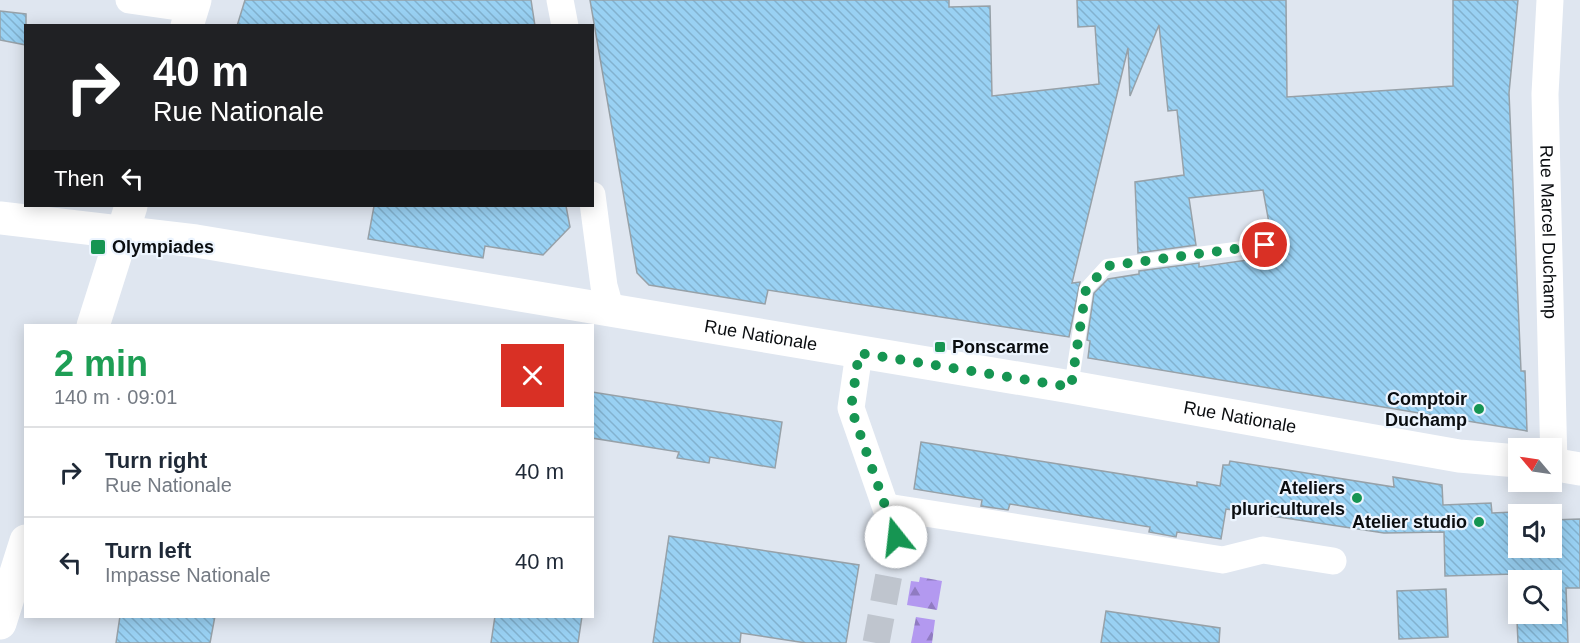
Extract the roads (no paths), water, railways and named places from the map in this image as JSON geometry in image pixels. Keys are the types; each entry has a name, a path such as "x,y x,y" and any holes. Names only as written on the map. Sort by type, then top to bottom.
{"street":[{"path":"129,0 192,12"},
{"path":"560,0 565,24"},
{"name":"Rue Marcel Duchamp","path":"1550,0 1545,94 1561,438"},
{"path":"594,207 604,286 611,311"},
{"name":"Rue Nationale","path":"0,218 126,219 196,241 1071,387 1458,456 1508,460"},
{"path":"94,324 126,219"},
{"path":"859,353 851,408 896,537"},
{"path":"887,507 1223,560 1263,550 1333,561"},
{"path":"0,623 24,547"}],"lane":[{"path":"1071,387 1086,289 1107,266 1265,245"}],"tunnel":[{"path":"876,643 896,537"}],"place":[{"name":"Olympiades","path":"98,247"},
{"name":"Ponscarme","path":"940,347"},
{"name":"Comptoir Duchamp","path":"1479,409"},
{"name":"Ateliers pluriculturels","path":"1357,498"},
{"name":"Atelier studio","path":"1479,522"}]}
